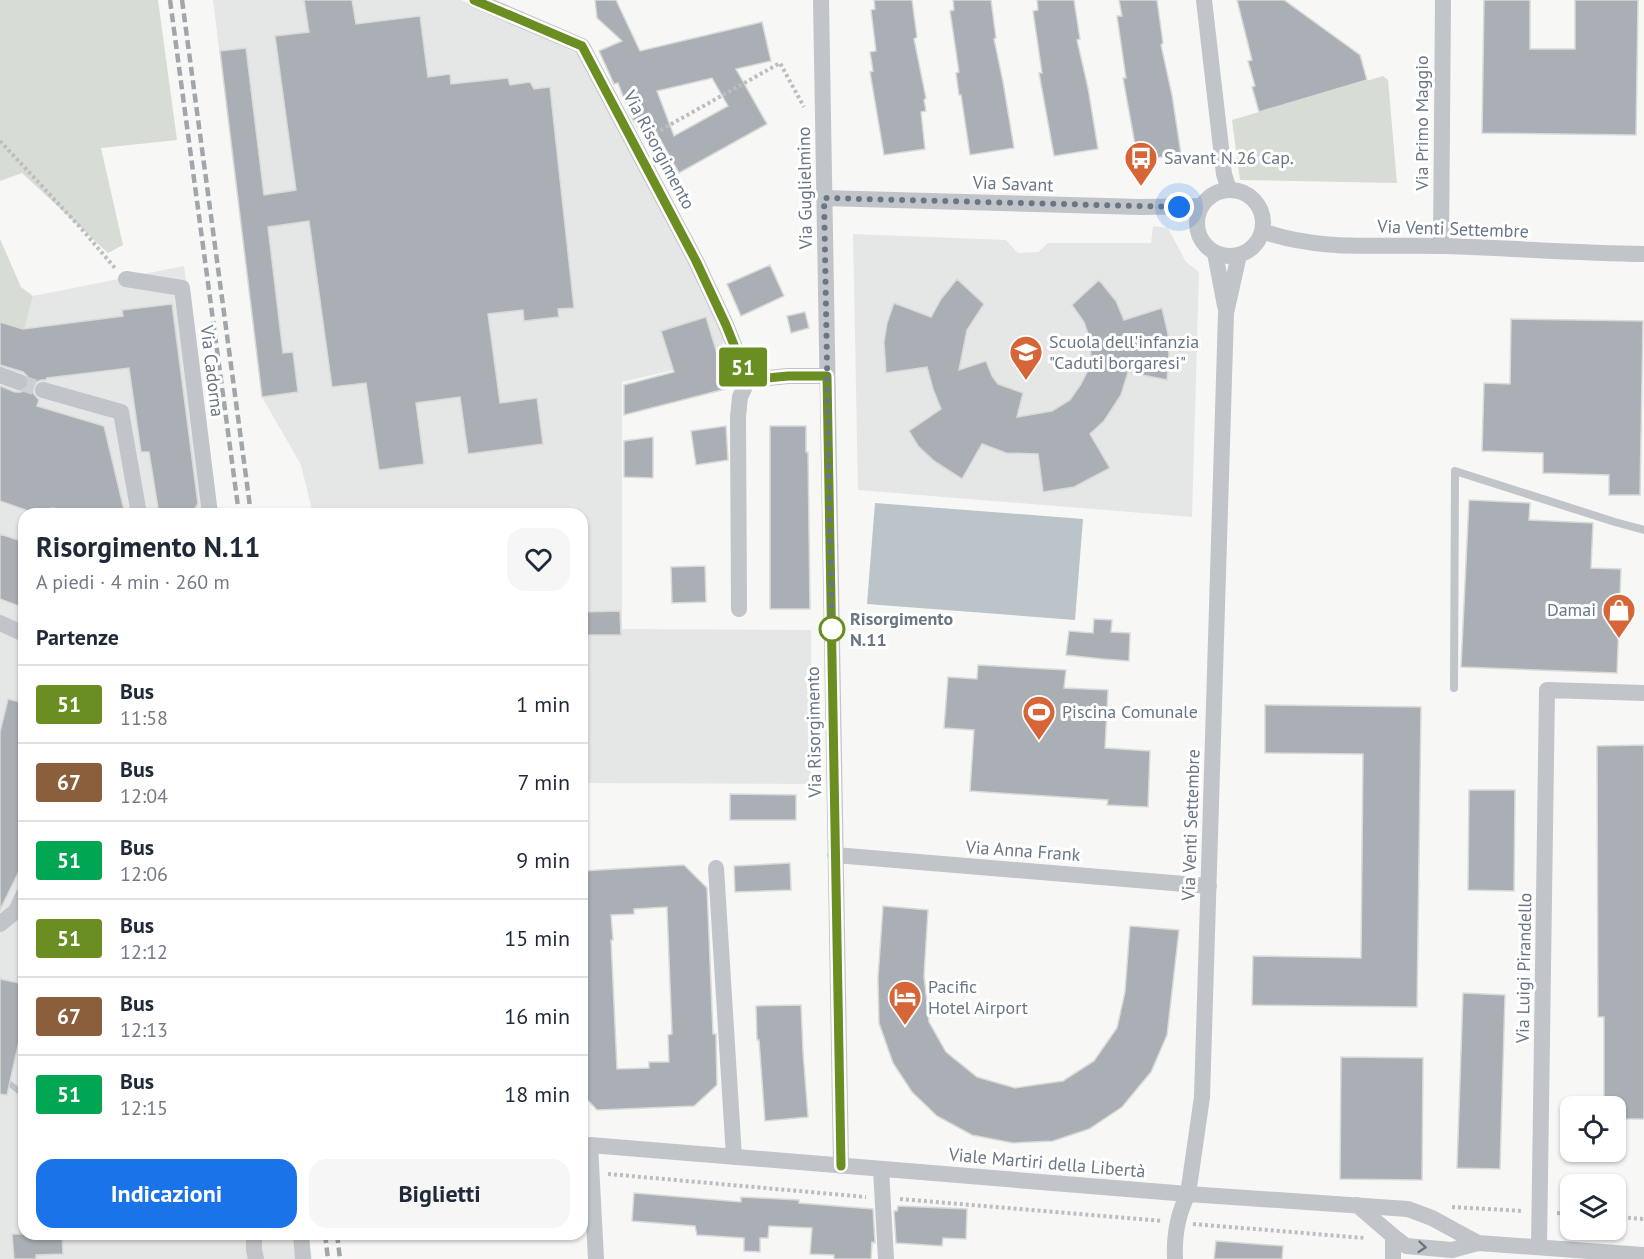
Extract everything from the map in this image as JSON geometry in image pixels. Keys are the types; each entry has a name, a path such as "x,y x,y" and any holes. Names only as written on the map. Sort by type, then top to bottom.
{"street":[{"name":"Via Risorgimento","path":"474,0 582,46 696,261 726,325 748,380"},
{"name":"Via Guglielmino","path":"821,0 827,376"},
{"path":"1204,0 1224,174 1229,190"},
{"name":"Via Primo Maggio","path":"1441,246 1443,0"},
{"path":"1229,190 1248,196 1256,202 1263,221 1258,241 1252,247 1239,255 1225,256 1215,253 1206,246 1197,227 1197,216 1209,198 1218,192 1229,190"},
{"name":"Via Savant","path":"824,198 1141,207 1202,206"},
{"name":"Via Venti Settembre","path":"1262,231 1279,237 1341,246 1441,246 1570,253 1644,254"},
{"name":"Via Venti Settembre","path":"1215,253 1226,313"},
{"name":"Via Venti Settembre","path":"1175,1259 1177,1222 1188,1194 1202,1097 1226,313 1239,255"},
{"name":"Via Cadorna","path":"126,279 182,288 209,508"},
{"path":"0,375 19,382"},
{"path":"739,609 738,417 740,397 748,380 788,376 827,376"},
{"name":"Via Risorgimento","path":"827,376 841,1166"},
{"path":"43,390 120,412 138,508"},
{"path":"0,623 18,631"},
{"name":"Via Luigi Pirandello","path":"1539,1247 1548,690 1644,693"},
{"name":"Via Anna Frank","path":"835,855 1209,886"},
{"path":"716,868 734,1157"},
{"path":"0,924 18,914"},
{"name":"Viale Martiri della Libertà","path":"588,1146 1188,1194 1407,1209 1432,1218 1478,1244"},
{"path":"588,1155 592,1173 596,1259"},
{"path":"881,1169 886,1259"},
{"name":"Viale Martiri della Libertà","path":"1357,1205 1406,1246 1452,1250 1478,1244 1644,1255"},
{"path":"1391,1235 1393,1259"},
{"path":"255,1240 256,1259"},
{"path":"302,1240 303,1259"}],"lane":[{"path":"1454,688 1455,471 1644,530"}],"path":[{"path":"634,145 780,63 804,107 823,108"},
{"path":"0,141 126,279"},
{"path":"592,1173 1377,1239 1391,1235"},
{"path":"1432,1218 1447,1207 1560,1213"},
{"path":"1626,1218 1644,1219"}],"shaded area":[{"path":"0,0 158,0 177,140 101,148 123,245 108,253 22,173 0,181"},
{"path":"213,0 461,0 579,54 722,327 725,358 622,382 622,629 811,630 811,784 588,783 588,508 312,508 301,465 262,397"},
{"path":"1383,76 1388,80 1397,183 1240,180 1232,120"},
{"name":"Scuola dell'infanzia \"Caduti borgaresi\"","path":"1153,226 1168,228 1186,262 1199,272 1192,517 858,490 853,234 1006,240 1018,253 1038,252 1048,243 1151,243"},
{"path":"0,239 21,287 33,296 24,330 0,322"},
{"path":"184,266 215,508 18,508 18,1240 309,1240 312,1259 0,1259 0,322 24,329 33,296"},
{"path":"875,503 1083,519 1075,620 867,604"}],"building":[{"path":"304,0 352,0 356,24 420,16 428,77 450,74 451,84 508,78 510,85 530,82 534,89 550,87 574,308 558,309 559,317 524,321 523,310 488,314 500,403 537,398 543,444 468,454 460,397 416,403 424,464 379,470 366,383 332,387 309,221 268,227 283,353 293,352 298,392 262,397 220,51 246,48 264,195 296,190 275,36 309,32"},
{"path":"595,0 616,0 640,51 762,22 771,61 736,69 767,124 679,173 652,125 639,130 630,115 618,83 614,84 599,51 622,41 597,18","holes":["712,78 728,106 674,136 657,91"]},
{"path":"874,0 912,0 917,37 914,39 926,98 924,100 926,111 921,112 925,149 884,155 870,72 873,71 870,52 876,51 871,10 875,9"},
{"path":"953,0 991,0 996,38 994,39 1014,148 970,155 956,73 959,72 950,11 954,10"},
{"path":"1037,0 1074,0 1080,39 1077,40 1098,149 1054,156 1039,73 1042,73 1033,11 1038,10"},
{"path":"1119,0 1157,0 1163,43 1161,45 1181,154 1138,161 1123,78 1126,78 1117,16 1122,16"},
{"path":"1237,0 1284,0 1360,55 1367,80 1259,112 1248,61 1252,60"},
{"path":"1484,0 1530,0 1530,49 1575,49 1575,0 1638,0 1636,135 1482,133"},
{"path":"770,265 784,296 741,316 727,284"},
{"path":"957,279 984,304 967,330 959,370 986,361 998,384 1023,393 1017,417 1052,411 1070,400 1081,384 1091,357 1090,340 1084,322 1072,305 1099,280 1116,301 1124,320 1162,308 1168,334 1167,380 1128,372 1121,395 1104,421 1090,434 1110,468 1074,487 1043,492 1038,454 1006,453 982,444 962,479 934,461 918,446 909,431 941,409 927,367 886,373 884,342 887,323 894,303 931,317 941,299"},
{"path":"172,304 198,504 195,508 158,508 149,452 141,452 129,368 47,378 36,382 33,388 33,393 39,400 37,406 104,426 124,508 20,508 0,501 0,386 21,392 26,390 29,381 23,372 0,365 0,322 23,329 123,316 122,310"},
{"path":"805,312 809,328 791,333 787,316"},
{"path":"706,317 719,360 728,358 735,375 736,381 733,387 624,415 624,385 674,372 661,331"},
{"path":"1511,319 1643,321 1640,495 1609,495 1609,475 1543,473 1543,453 1482,451 1484,383 1510,384"},
{"path":"726,426 728,460 696,465 691,431"},
{"path":"770,426 806,426 810,609 770,609"},
{"path":"653,437 653,478 624,477 624,441"},
{"path":"1469,500 1530,503 1529,520 1593,523 1591,568 1621,569 1617,673 1461,667"},
{"path":"0,534 18,540 18,606 0,599"},
{"path":"705,566 706,602 672,603 671,567"},
{"path":"620,611 621,635 588,635 588,612"},
{"path":"1094,619 1112,620 1111,632 1130,633 1129,661 1066,655 1069,631 1093,633"},
{"name":"Piscina Comunale","path":"978,665 1066,670 1064,688 1108,690 1105,748 1150,751 1148,807 1107,805 1108,800 970,791 974,730 944,728 948,677 977,679"},
{"path":"8,699 18,702 18,873 0,910 0,732"},
{"path":"1265,705 1421,707 1417,1007 1252,1005 1253,956 1361,958 1363,754 1265,753"},
{"path":"1644,745 1644,1119 1626,1119 1626,1096 1604,1096 1604,1017 1598,1017 1597,746"},
{"path":"1469,790 1515,790 1514,891 1468,890"},
{"path":"730,794 796,795 796,820 730,820"},
{"path":"790,863 791,890 735,892 734,866"},
{"path":"684,865 707,888 717,1085 694,1106 597,1110 588,1100 588,871","holes":["667,907 672,1034 668,1035 669,1062 649,1062 649,1068 617,1069 611,915 634,914 634,909"]},
{"name":"Pacific Hotel Airport","path":"883,906 928,910 924,976 929,1022 946,1052 977,1077 1015,1088 1063,1081 1094,1061 1117,1028 1125,992 1130,926 1179,930 1167,1035 1151,1072 1122,1107 1089,1129 1053,1141 1013,1143 972,1135 937,1116 912,1092 893,1063 879,1023 878,978"},
{"path":"0,979 18,983 18,1046 7,1095 0,1094"},
{"path":"1463,993 1505,995 1500,1169 1457,1168"},
{"path":"801,1005 808,1117 765,1121 756,1006"},
{"path":"1341,1057 1423,1058 1422,1180 1340,1179"},
{"path":"634,1193 741,1202 741,1197 799,1200 799,1203 873,1209 875,1243 872,1242 871,1259 834,1259 834,1255 810,1254 812,1228 769,1226 768,1238 760,1238 760,1252 744,1251 744,1238 697,1235 695,1226 632,1221"},
{"path":"898,1206 967,1209 966,1239 943,1238 942,1246 896,1243 894,1211 897,1211"},
{"path":"12,1234 18,1234 18,1240 62,1240 63,1254 36,1255 36,1259 14,1259"},
{"path":"1216,1241 1283,1246 1282,1259 1214,1259"}],"waterway":[{"path":"0,1076 18,1090"}],"tunnel":[{"path":"19,382 43,390"}],"railway":[{"path":"170,0 238,508"},
{"path":"182,0 250,508"},
{"path":"326,1240 328,1259"},
{"path":"338,1240 340,1259"}],"bus line":[{"name":"51","path":"474,0 582,46 696,261 726,325 748,380 788,376 827,376 841,1166"}],"place":[{"name":"Savant N.26 Cap.","path":"1141,187"},
{"name":"Scuola dell'infanzia \"Caduti borgaresi\"","path":"1026,381"},
{"name":"Risorgimento N.11","path":"832,629"},
{"name":"Damai","path":"1619,639"},
{"name":"Piscina Comunale","path":"1039,741"},
{"name":"Pacific Hotel Airport","path":"905,1026"}],"route":[{"path":"832,629 832,639 824,198 1179,207"}]}
